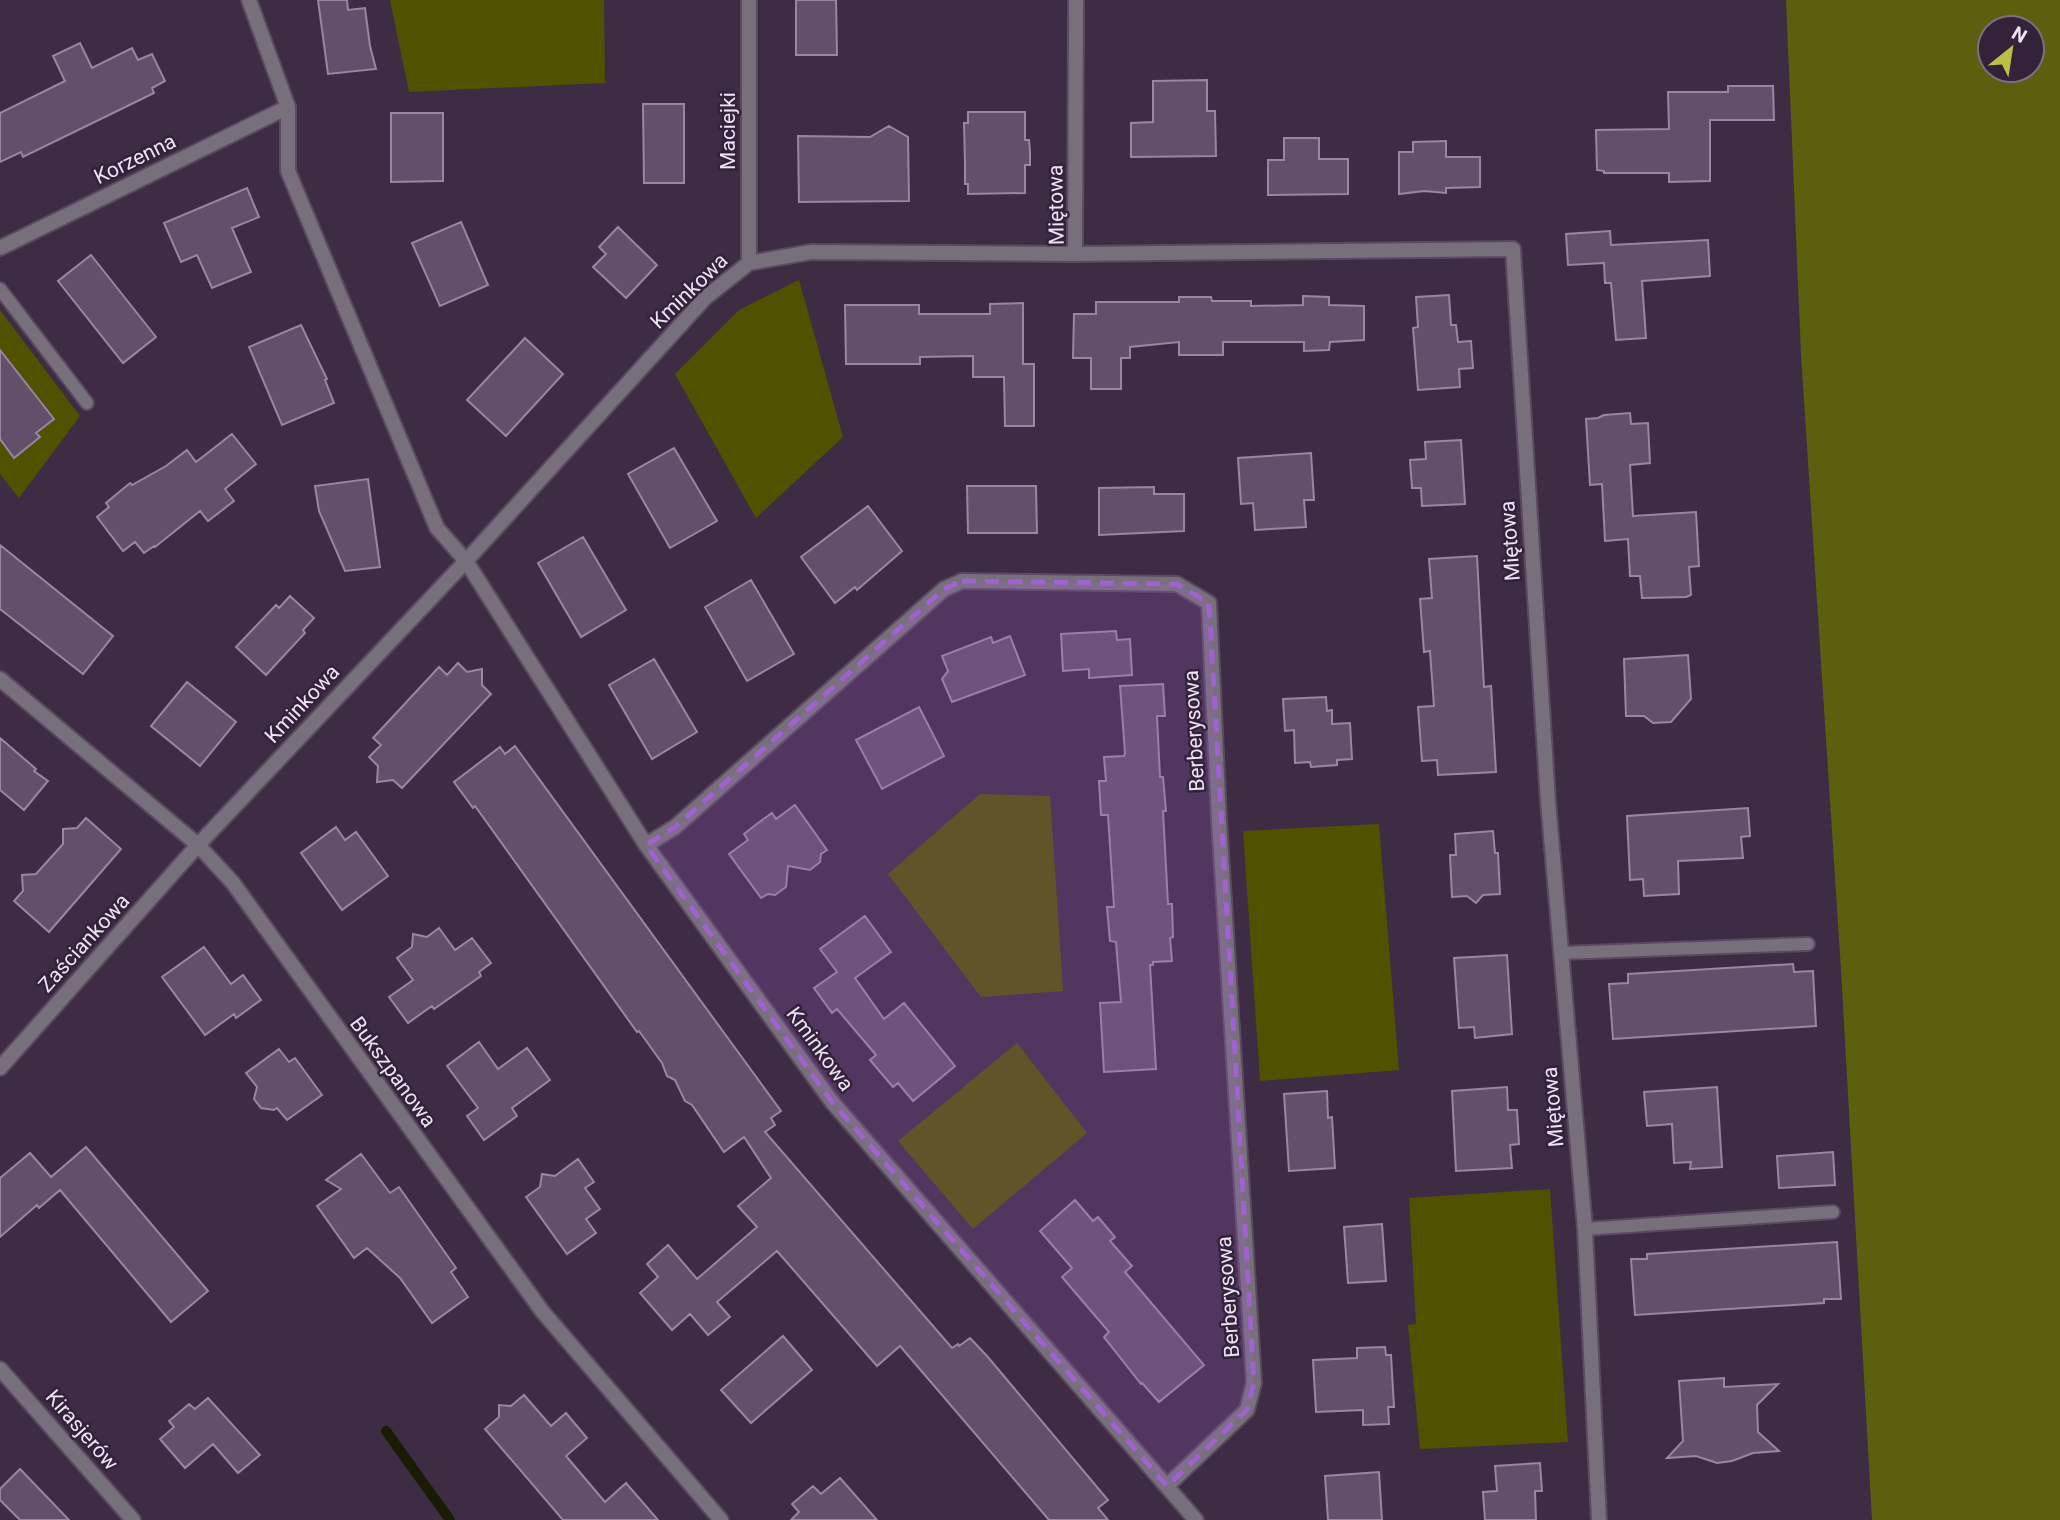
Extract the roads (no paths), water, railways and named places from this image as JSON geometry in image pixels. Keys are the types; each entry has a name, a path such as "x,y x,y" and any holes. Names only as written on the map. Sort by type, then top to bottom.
{"street":[{"name":"Kminkowa","path":"249,0 288,107 288,171 437,528 466,561 646,845 832,1102 1196,1520"},
{"name":"Maciejki","path":"749,0 749,263"},
{"name":"Miętowa","path":"1076,0 1075,254 1513,249 1546,774 1584,1229 1599,1520"},
{"name":"Korzenna","path":"0,248 288,107"},
{"name":"Kminkowa","path":"198,845 466,561 705,298 749,263 811,252 1075,254"},
{"name":"Berberysowa","path":"646,845 676,827 944,589 962,581 1177,584 1209,603 1219,820 1254,1384 1247,1410 1167,1486"},
{"name":"Bukszpanowa","path":"0,680 198,845 233,883 542,1311 721,1520"},
{"name":"Zaściankowa","path":"0,1068 198,845"},
{"name":"Kirasjerów","path":"0,1369 133,1520"}],"lane":[{"path":"0,289 87,403"},
{"path":"1561,953 1808,943"},
{"path":"1584,1229 1833,1212"}],"waterway":[{"path":"386,1431 450,1520"}]}
